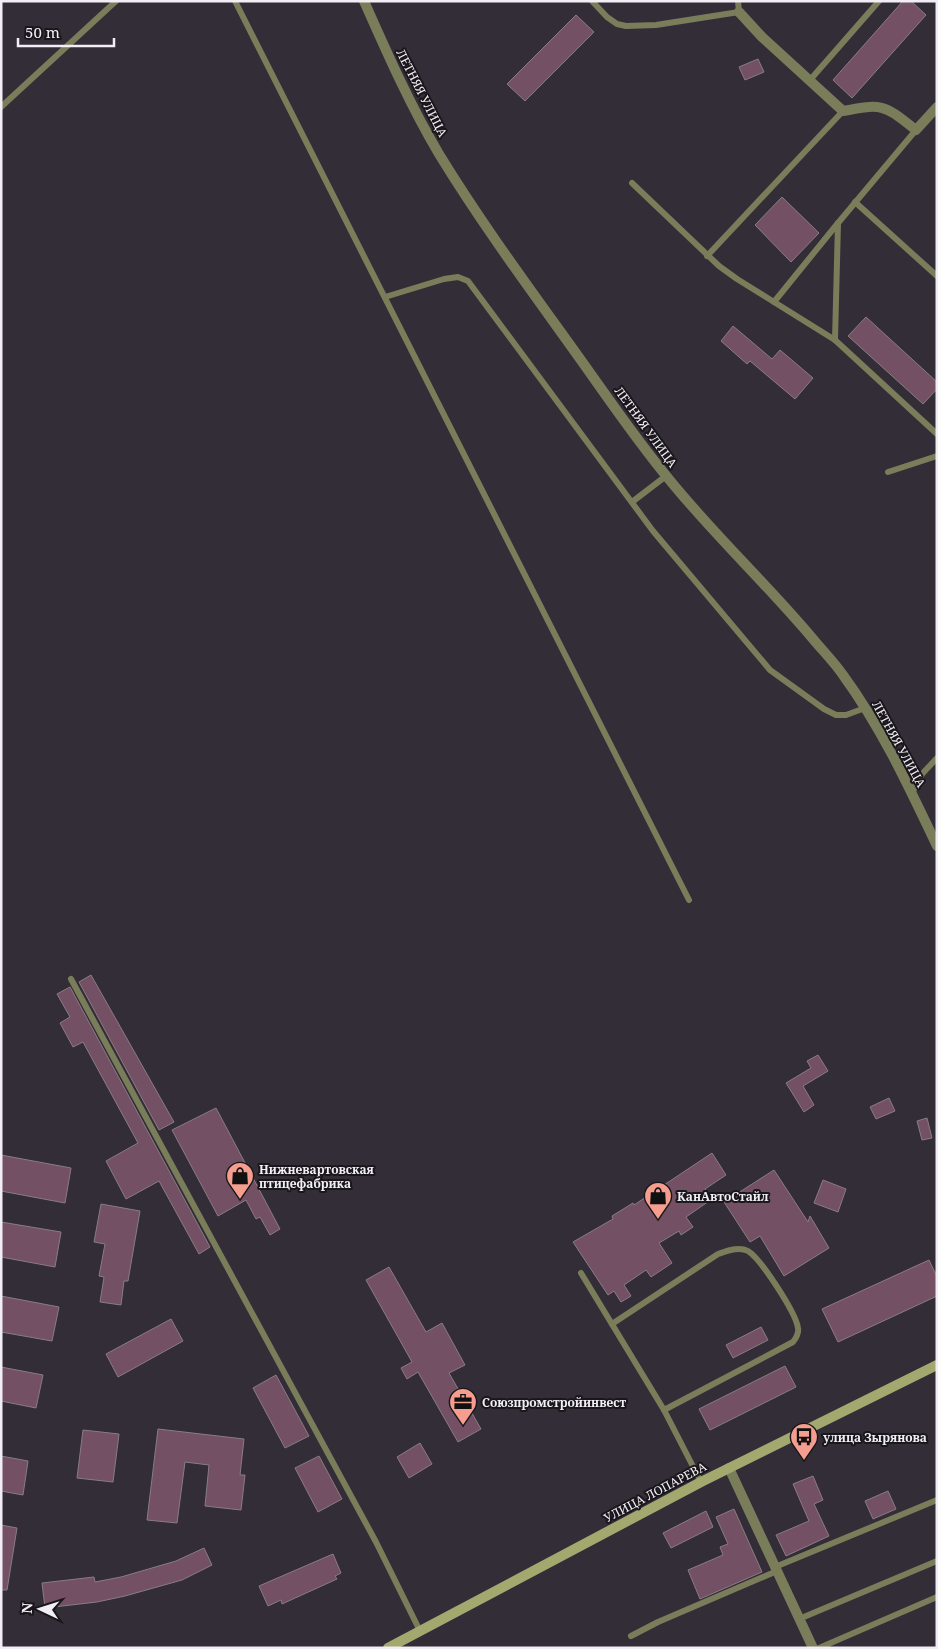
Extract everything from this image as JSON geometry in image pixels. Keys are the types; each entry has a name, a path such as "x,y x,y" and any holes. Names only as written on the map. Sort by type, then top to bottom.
{"main road":[{"name":"УЛИЦА ЛОПАРЕВА","path":"388,1648 701,1482 937,1366"}],"street":[{"name":"ЛЕТНЯЯ УЛИЦА","path":"364,1 407,93 449,169 527,285 666,476 703,520 796,618 842,673 865,708 912,793 937,846"},
{"path":"738,6 762,37 843,111 866,106 878,106 892,111 916,130 937,107"},
{"path":"729,1468 813,1648"}],"lane":[{"path":"1,107 116,1"},
{"path":"235,1 690,900"},
{"path":"592,1 606,17 617,24 626,26 656,25 738,6"},
{"path":"810,80 879,1"},
{"path":"708,256 843,111"},
{"path":"774,302 916,130"},
{"path":"632,183 708,256 737,279 835,340 937,434"},
{"path":"855,202 937,276"},
{"path":"835,340 838,223"},
{"path":"385,297 444,279 458,277 468,281 668,549 770,670 824,709 836,715 846,715 865,708"},
{"path":"888,472 937,456"},
{"path":"632,502 666,476"},
{"path":"912,793 922,774 937,758"},
{"path":"71,980 376,1542 420,1631"},
{"path":"612,1324 718,1254 738,1249 747,1251 767,1270 794,1317 798,1328 794,1342 664,1410"},
{"path":"581,1273 664,1410 701,1482"},
{"path":"631,1636 776,1569 937,1500"},
{"path":"800,1619 937,1561"},
{"path":"819,1648 937,1597"}],"building":[{"path":"903,1 911,1 926,15 852,98 833,80"},
{"path":"576,15 594,32 525,101 507,84"},
{"path":"758,59 764,72 745,80 739,67"},
{"path":"782,197 819,233 791,262 755,225"},
{"path":"866,317 937,382 937,389 923,404 848,336"},
{"path":"733,326 772,359 780,350 813,378 795,399 750,361 747,364 721,341"},
{"path":"91,975 174,1122 159,1130 79,982"},
{"path":"70,987 210,1247 199,1254 159,1181 126,1199 106,1161 138,1143 83,1042 73,1047 60,1023 70,1017 57,994"},
{"path":"818,1055 828,1071 803,1086 814,1105 804,1112 786,1083 811,1068 807,1061"},
{"path":"889,1098 895,1111 876,1119 870,1107"},
{"path":"216,1108 280,1229 270,1235 260,1217 256,1219 246,1200 218,1216 172,1130"},
{"path":"927,1118 932,1138 922,1140 917,1121"},
{"path":"712,1153 726,1175 705,1189 712,1199 686,1217 693,1227 681,1235 679,1231 659,1243 672,1263 651,1277 646,1270 624,1285 631,1296 621,1302 614,1291 608,1295 573,1242 613,1219 612,1216 633,1203 634,1205"},
{"path":"1,1155 71,1168 65,1203 1,1191"},
{"path":"774,1170 808,1222 810,1216 829,1248 784,1276 760,1236 750,1242 724,1202"},
{"path":"823,1180 846,1189 838,1212 814,1203"},
{"path":"101,1204 140,1211 128,1281 124,1281 121,1305 100,1302 104,1277 99,1276 105,1244 94,1242"},
{"path":"1,1222 61,1232 55,1267 1,1257"},
{"path":"929,1260 937,1277 937,1296 838,1342 822,1309"},
{"path":"389,1267 426,1332 442,1323 465,1365 449,1373 481,1429 458,1442 418,1372 407,1379 401,1368 412,1362 366,1280"},
{"path":"1,1296 59,1307 52,1341 1,1332"},
{"path":"171,1319 183,1341 118,1377 106,1354"},
{"path":"761,1327 768,1340 733,1358 726,1345"},
{"path":"785,1366 796,1387 710,1430 699,1409"},
{"path":"1,1367 43,1375 36,1408 1,1401"},
{"path":"276,1375 309,1436 285,1448 253,1388"},
{"path":"158,1429 244,1439 240,1475 245,1475 241,1510 205,1506 209,1465 185,1462 177,1523 147,1520"},
{"path":"83,1430 119,1434 113,1482 77,1478"},
{"path":"420,1443 432,1464 409,1478 397,1457"},
{"path":"1,1456 28,1461 23,1495 1,1491"},
{"path":"319,1456 342,1499 318,1512 295,1468"},
{"path":"813,1476 823,1500 814,1504 829,1536 786,1556 776,1535 809,1521 793,1484"},
{"path":"888,1491 896,1509 873,1519 865,1501"},
{"path":"734,1509 762,1572 700,1599 688,1570 723,1555 720,1547 728,1544 716,1517"},
{"path":"706,1511 713,1527 671,1548 663,1533"},
{"path":"1,1525 17,1528 7,1590 1,1590"},
{"path":"204,1548 212,1565 182,1580 97,1602 45,1608 42,1583 94,1577 95,1582 121,1577 176,1561"},
{"path":"333,1554 341,1573 335,1576 337,1579 282,1604 281,1600 268,1606 259,1586"}],"place":[{"name":"Нижневартовская птицефабрика","path":"240,1200"},
{"name":"КанАвтоСтайл","path":"658,1220"},
{"name":"Союзпромстройинвест","path":"463,1426"},
{"name":"улица Зырянова","path":"804,1461"}]}
